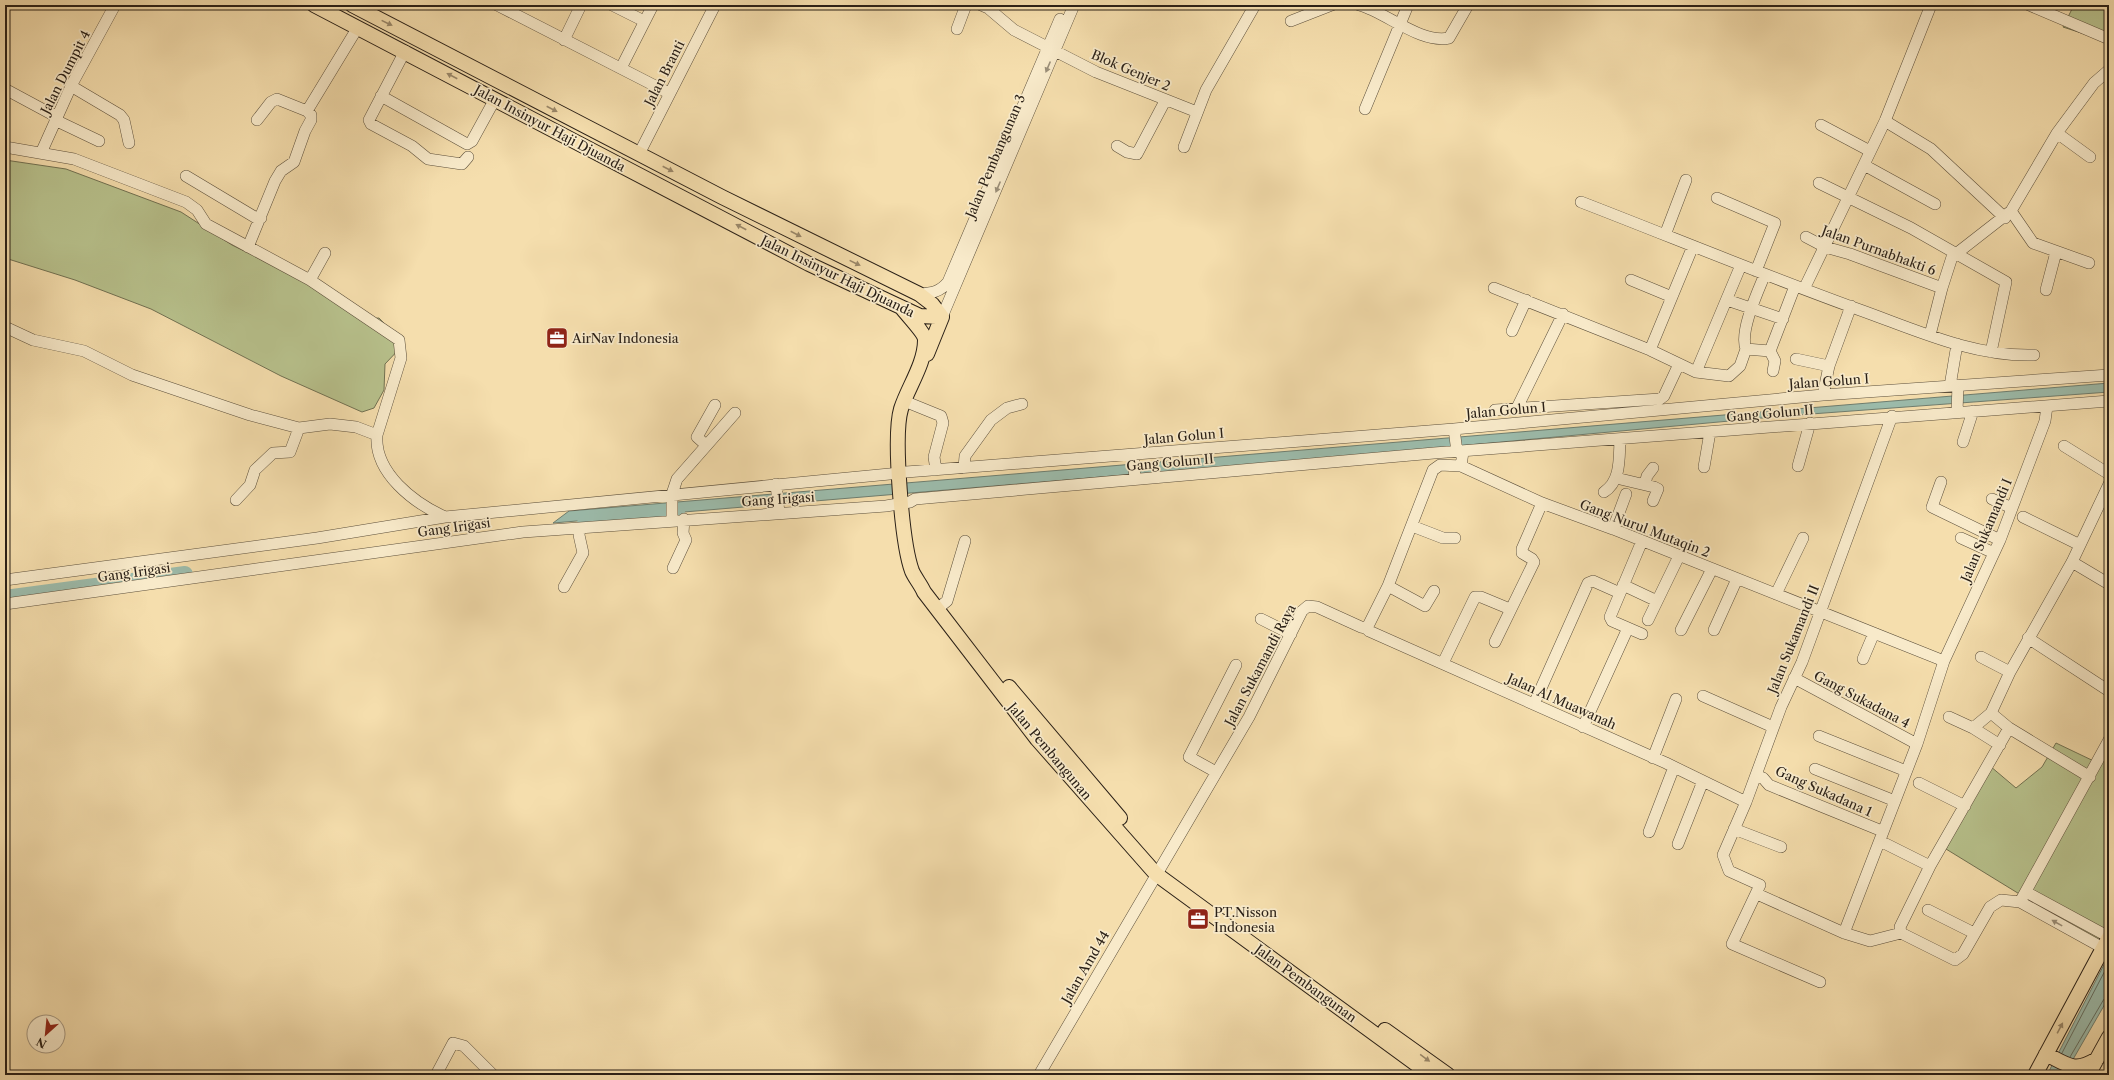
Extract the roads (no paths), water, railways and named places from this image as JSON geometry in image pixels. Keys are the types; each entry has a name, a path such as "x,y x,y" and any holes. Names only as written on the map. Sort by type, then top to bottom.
{"main road":[{"name":"Jalan Insinyur Haji Djuanda","path":"314,5 405,51 809,264 920,316 942,317"},
{"name":"Jalan Insinyur Haji Djuanda","path":"352,5 639,154 820,246 919,294 932,304 942,317"},
{"path":"508,105 516,90"},
{"path":"525,115 534,100"},
{"path":"809,264 810,255 813,250 820,246"},
{"name":"Jalan Pembangunan","path":"902,308 920,330 925,341 921,359 901,409 898,432 906,501 907,548 912,571 924,592 1037,739 1158,870 1431,1075"},
{"name":"Jalan Pembangunan","path":"903,474 903,435 909,403 942,317"},
{"name":"Jalan Pembangunan","path":"906,501 920,569 942,605 1158,870 1448,1075"},
{"path":"2035,1075 2107,941"},
{"path":"2046,1054 2084,1073 2097,1059 2109,1037"}],"street":[{"name":"Jalan Dumpit 4","path":"42,153 71,86 115,5"},
{"path":"497,5 516,10 564,40 669,93"},
{"path":"564,40 581,5"},
{"path":"612,5 644,21"},
{"path":"621,68 652,5"},
{"name":"Jalan Branti","path":"639,154 715,5"},
{"path":"957,29 966,5"},
{"name":"Blok Genjer 2","path":"981,5 988,8 1014,30 1096,72 1197,112"},
{"name":"Jalan Pembangunan 3","path":"942,317 1051,49 1067,5"},
{"name":"Jalan Pembangunan 3","path":"919,294 932,293 942,290 948,282 1051,49 1074,5"},
{"path":"1184,147 1206,90 1255,5"},
{"path":"1291,21 1332,5"},
{"path":"1359,5 1439,40 1449,38 1468,5"},
{"path":"1365,109 1408,5"},
{"path":"1773,370 1775,361 1770,351 1783,319 1799,288 1825,247 1885,121 1931,5"},
{"path":"2029,5 2109,38"},
{"path":"307,111 358,27"},
{"path":"405,51 369,120 371,124 412,146 428,159 462,164 468,158"},
{"path":"1930,336 1952,256 2008,215 2057,134 2094,83 2109,70"},
{"path":"71,86 120,115 124,120 129,143"},
{"path":"5,89 99,142"},
{"path":"381,96 467,144 472,141 495,99"},
{"path":"248,246 262,218 278,176 281,171 294,162 305,131 311,120 311,115 307,111 276,100 270,102 257,120"},
{"path":"1117,146 1128,152 1137,154 1165,100"},
{"path":"1885,121 1931,149 2008,215 2033,243 2089,263"},
{"path":"1821,125 1870,151"},
{"path":"2057,134 2090,157"},
{"path":"5,147 74,159 186,202 196,210 206,224 310,280 399,340 401,358 377,435 376,446 380,457 395,481 409,497 424,507 445,517"},
{"path":"1864,165 1935,204"},
{"path":"186,176 258,219 262,218"},
{"path":"1665,235 1686,180"},
{"path":"1819,183 1956,253 2006,282 1991,352"},
{"path":"1494,288 1563,314 1650,350 1696,372 1729,376 1740,366 1746,348 1743,342 1760,272 1775,223 1717,198"},
{"path":"1581,202 1799,288 1930,336 1991,352 2013,355 2034,354"},
{"name":"Jalan Purnabhakti 6","path":"1806,237 1825,247 1850,254 1942,288"},
{"path":"1650,350 1693,246"},
{"path":"2046,290 2056,252"},
{"path":"310,280 325,253"},
{"path":"1696,372 1741,265"},
{"path":"1631,280 1672,297"},
{"path":"1512,331 1526,300"},
{"path":"1727,300 1752,307 1783,319"},
{"path":"1823,395 1829,366 1851,306"},
{"path":"1517,408 1563,314"},
{"path":"5,327 33,340 84,351 132,375 250,415 299,428 330,424 356,427 377,435"},
{"path":"1957,344 1955,389 1957,410"},
{"path":"1746,348 1770,351"},
{"path":"1796,359 1829,366"},
{"path":"1495,410 1660,399 1664,396 1678,364"},
{"name":"Jalan Golun I","path":"5,580 317,538 445,517 672,498 936,470 1133,458 1454,431 1823,395 1955,389 2109,375"},
{"name":"Gang Golun II","path":"906,501 1134,477 1458,450 1620,440 1957,410 1973,411 2109,401"},
{"path":"909,403 941,416 943,423 934,457 936,470"},
{"path":"964,468 965,456 991,420 1007,408 1022,404"},
{"path":"706,446 697,437 715,405"},
{"name":"Jalan Sukamandi I","path":"1844,933 1882,831 1917,744 1944,662 2000,540 2045,421 2047,406"},
{"path":"1963,442 1973,411"},
{"path":"672,517 672,498 677,479 735,413"},
{"name":"Jalan Sukamandi II","path":"1758,889 1729,870 1723,855 1746,802 1773,727 1821,612 1892,416"},
{"path":"1798,466 1810,423"},
{"path":"236,500 250,485 255,470 273,452 290,452 299,428"},
{"path":"1366,628 1388,586 1433,470 1440,465 1461,466 1454,431"},
{"path":"1704,467 1710,432"},
{"path":"1604,492 1612,487 1616,478 1620,440"},
{"path":"2064,446 2109,474"},
{"path":"1434,453 1439,459 1440,465"},
{"path":"1133,458 1134,477"},
{"name":"Gang Nurul Mutaqin 2","path":"1461,466 1542,503 1613,529 1944,662"},
{"path":"1645,484 1653,468"},
{"path":"1616,478 1645,484 1658,489 1653,501"},
{"path":"1941,482 1932,507 2000,540"},
{"path":"1973,728 1991,713 2028,638 2072,562 2109,484"},
{"path":"776,488 778,509"},
{"path":"1613,529 1626,494"},
{"path":"1992,499 2012,508"},
{"name":"Gang Irigasi","path":"5,604 451,541 672,517 684,519 778,509 886,506 906,501"},
{"path":"1494,642 1534,562 1532,558 1522,553 1522,549 1542,503"},
{"path":"2023,517 2080,545"},
{"path":"673,568 686,540 683,532 684,519"},
{"path":"1412,526 1443,538 1455,538"},
{"path":"564,587 583,554 579,535 580,528"},
{"path":"1776,594 1803,538"},
{"path":"1961,538 1994,553"},
{"path":"942,605 947,600 964,541"},
{"path":"1642,541 1611,619 1642,634"},
{"path":"1648,620 1679,556"},
{"path":"2072,562 2109,584"},
{"path":"1681,630 1712,569"},
{"path":"1714,630 1737,579"},
{"path":"1534,704 1588,583 1593,581 1657,601"},
{"path":"1388,586 1425,606 1434,592"},
{"path":"1444,663 1475,597 1481,597 1510,610"},
{"name":"Jalan Sukamandi Raya","path":"1158,870 1249,718 1302,611 1308,606 1317,607 1366,628"},
{"path":"1261,619 1291,634"},
{"name":"Jalan Al Muawanah","path":"1366,628 1369,631 1444,663 1674,767 1746,802"},
{"path":"1583,727 1628,628"},
{"path":"1863,658 1874,633"},
{"path":"2028,638 2109,691"},
{"path":"1981,657 2010,672"},
{"path":"1216,772 1189,757 1236,665"},
{"name":"Gang Sukadana 4","path":"1794,678 1917,744"},
{"path":"1703,696 1773,727"},
{"path":"1653,758 1676,699"},
{"path":"1991,713 2009,728 2090,777"},
{"path":"1949,717 1973,728 2000,745"},
{"path":"1901,933 1900,927 1930,866 2009,728"},
{"path":"1819,736 1906,772"},
{"path":"2020,902 2109,740"},
{"path":"1649,832 1674,767"},
{"path":"1815,769 1895,801"},
{"name":"Gang Sukadana 1","path":"1756,775 1763,778 1769,785 1882,831"},
{"path":"1678,844 1703,781"},
{"path":"1919,783 1965,806"},
{"path":"1734,829 1781,847"},
{"path":"1886,844 1930,866"},
{"name":"Jalan Amd 44","path":"1039,1075 1158,870"},
{"path":"1820,982 1732,944 1758,889 1844,933 1870,941 1901,933 1955,960 1963,954 1990,907 2001,900 2020,902 2107,941"},
{"path":"2026,892 2107,941"},
{"path":"1928,910 1974,933"},
{"path":"436,1075 453,1043 464,1046 493,1075"}],"water":[{"path":"2109,383 2109,392 1784,416 1327,458 553,523 569,511"},
{"path":"2109,955 2109,997 2064,1075 2047,1075"}],"waterway":[{"path":"585,523 677,511"},
{"path":"5,598 185,574"}],"place":[{"name":"AirNav Indonesia","path":"557,338"},
{"name":"PT.Nisson Indonesia","path":"1198,919"}]}
